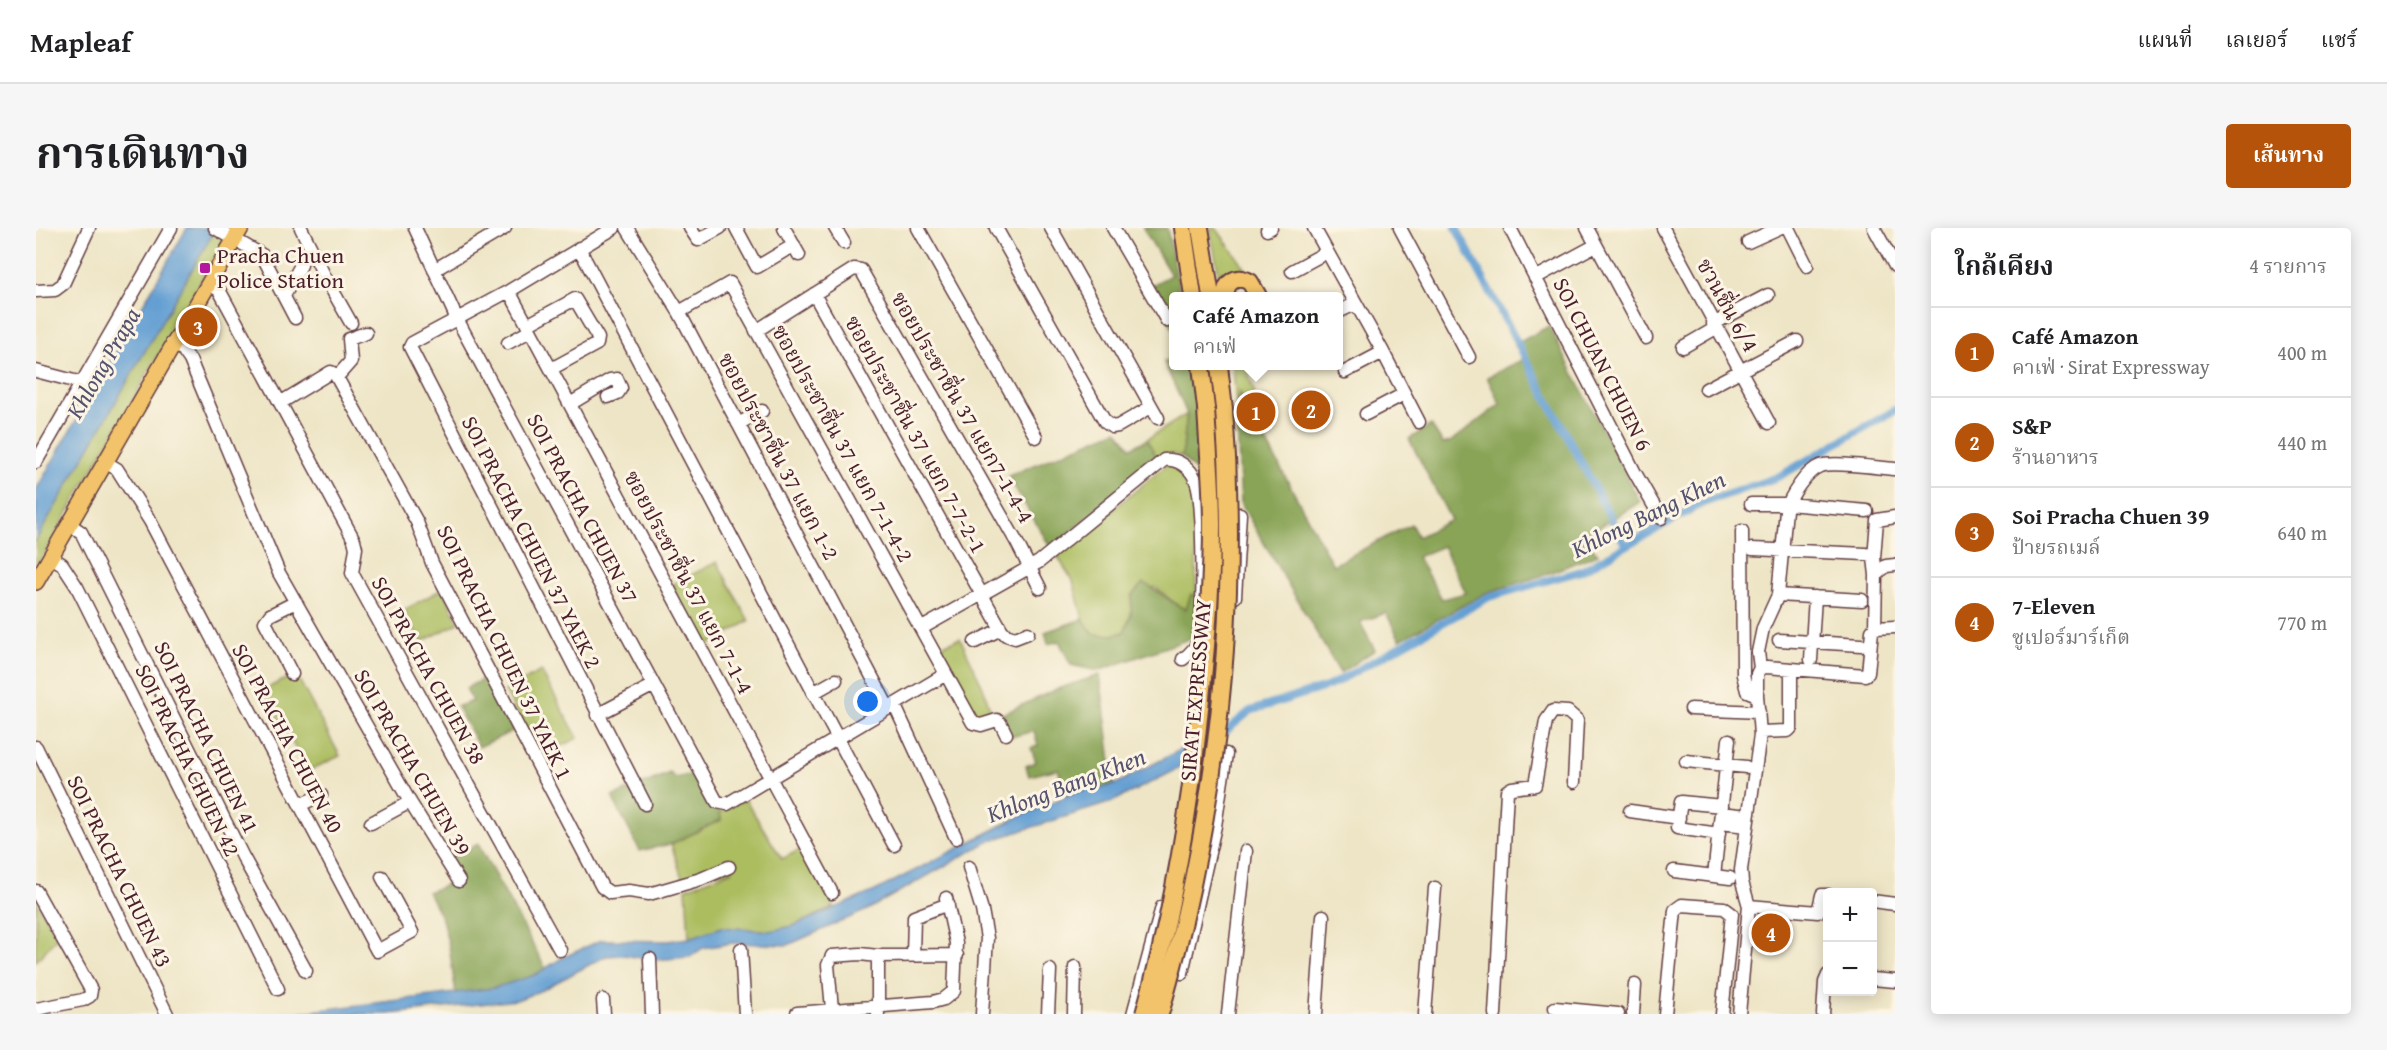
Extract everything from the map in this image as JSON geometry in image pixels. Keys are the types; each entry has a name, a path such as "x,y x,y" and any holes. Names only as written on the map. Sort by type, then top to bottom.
{"highway":[{"path":"1174,228 1191,279"},
{"path":"1183,228 1192,292"},
{"path":"1200,228 1210,292"},
{"path":"1226,292 1231,280 1239,278 1250,282 1255,292"},
{"name":"SIRAT EXPRESSWAY","path":"1144,1014 1160,958 1185,833 1198,736 1207,637 1212,526 1206,408 1201,370"},
{"name":"SIRAT EXPRESSWAY","path":"1160,1014 1181,939 1216,745 1227,618 1230,516 1224,407 1219,370"},
{"path":"1224,407 1230,385 1231,370"}],"main road":[{"path":"36,582 172,343 238,234"}],"street":[{"path":"36,291 55,290 63,284 89,228"},
{"path":"36,462 171,228"},
{"path":"301,228 325,278 351,323"},
{"name":"SOI PRACHA CHUEN 37","path":"415,228 457,319 716,800 721,804 728,804 770,777"},
{"path":"434,270 505,228"},
{"name":"SOI PRACHA CHUEN 37 YAEK 2","path":"614,228 509,291 412,344 410,351 645,804"},
{"name":"ซอยประชาชื่น 37 แยก 1-2","path":"627,228 679,312 891,706 956,838"},
{"path":"690,228 698,240 720,228"},
{"path":"736,228 757,267 796,250 784,228"},
{"path":"835,228 844,243"},
{"path":"918,228 1036,437"},
{"path":"996,228 1105,422 1118,426 1152,407"},
{"path":"1051,228 1158,418"},
{"path":"1113,228 1167,321"},
{"path":"1314,228 1419,422"},
{"path":"1400,228 1469,357"},
{"name":"SOI CHUAN CHUEN 6","path":"1511,228 1634,471 1661,518"},
{"path":"1587,228 1646,338"},
{"name":"ชวนชื่น 6/4","path":"1663,228 1769,423"},
{"path":"1748,242 1779,228"},
{"path":"1788,228 1808,266"},
{"path":"1874,228 1895,266"},
{"path":"218,230 238,234 262,255 295,318"},
{"path":"1535,278 1596,245"},
{"path":"579,248 894,845"},
{"path":"1292,272 1327,252"},
{"path":"284,296 301,265"},
{"name":"ซอยประชาชื่น 37 แยก7-1-4-4","path":"814,294 858,269 864,273 1040,588"},
{"name":"ซอยประชาชื่น 37 แยก 7-1-4-2","path":"679,312 730,283 973,723 981,725 997,720 1006,734"},
{"name":"SOI PRACHA CHUEN 38","path":"209,284 219,290 224,298 354,540 356,548 352,573 560,950"},
{"name":"ซอยประชาชื่น 37 แยก 7-1-4","path":"509,291 832,893"},
{"path":"756,331 814,294"},
{"name":"ซอยประชาชื่น 37 แยก 7-7-2-1","path":"814,294 1002,629"},
{"path":"1683,347 1768,295"},
{"path":"508,343 575,299 598,338 597,344 551,369"},
{"path":"1343,310 1354,304"},
{"path":"280,403 330,372 337,377 351,361 350,339 366,333"},
{"name":"ชวนชื่น 6/4","path":"1706,389 1797,341"},
{"name":"SOI PRACHA CHUEN 39","path":"172,343 183,350 190,360 279,573 410,802 459,881"},
{"path":"1345,372 1383,352"},
{"path":"36,371 82,383"},
{"name":"SOI PRACHA CHUEN 37 YAEK 1","path":"337,377 417,522 432,563 602,887 610,893 629,891 649,894 701,879 729,867"},
{"path":"570,404 610,380 617,379 621,388 618,393 608,397"},
{"path":"1366,414 1404,394"},
{"path":"738,424 762,411"},
{"path":"922,628 1029,567 1059,547 1164,460 1179,461 1195,478 1200,493 1201,611 1199,639 1192,652 1183,659"},
{"name":"SOI PRACHA CHUEN 40","path":"105,462 117,469 150,521 378,951 412,932 381,877"},
{"path":"1665,1014 1675,910 1682,905 1724,908 1731,914 1723,1012 1739,1013 1749,906 1741,870 1760,732 1757,695 1757,674 1760,668 1758,652 1763,628 1778,595 1788,504 1798,486 1819,466 1832,464 1895,469"},
{"path":"1751,504 1788,504 1868,511"},
{"path":"1199,639 1233,639 1240,514"},
{"path":"1760,668 1865,675 1868,673 1870,636 1875,628 1874,548 1878,520 1895,517"},
{"name":"SOI PRACHA CHUEN 41","path":"69,524 81,532 243,857 306,971"},
{"path":"1742,531 1743,675 1747,691 1757,695"},
{"path":"1752,549 1866,554"},
{"name":"SOI PRACHA CHUEN 42","path":"51,556 62,564 77,587 278,989"},
{"path":"1876,576 1879,570 1895,565"},
{"path":"1778,595 1862,600"},
{"path":"1811,660 1815,597"},
{"path":"292,674 265,622 270,615 296,602"},
{"path":"1875,628 1895,627"},
{"path":"975,642 1002,629 1009,637 1015,638 1028,633"},
{"path":"1779,640 1861,645"},
{"path":"1760,732 1788,731 1791,728 1791,669"},
{"path":"770,777 946,674"},
{"path":"813,693 836,680"},
{"path":"597,715 654,684"},
{"path":"1691,709 1759,712"},
{"path":"1495,1014 1508,790 1535,785 1546,721 1553,711 1568,712 1577,720 1574,782"},
{"path":"1714,876 1729,740"},
{"name":"SOI PRACHA CHUEN 43","path":"36,747 167,1014"},
{"path":"1146,967 1182,973 1215,826 1226,754"},
{"path":"1686,761 1746,767"},
{"path":"1133,1014 1167,885 1184,864 1205,765"},
{"path":"300,805 321,795"},
{"path":"1721,819 1681,801 1677,828 1721,819 1748,821"},
{"path":"371,823 410,802"},
{"path":"1630,811 1679,818"},
{"path":"1228,1014 1246,851"},
{"path":"969,867 982,910 987,938 982,1014"},
{"path":"1674,871 1730,878"},
{"path":"1425,1014 1435,888"},
{"path":"36,891 91,990 90,996 83,1000 36,1009"},
{"path":"1749,906 1818,912 1823,895"},
{"path":"797,1013 832,1009 932,1008 954,990 957,955 955,932 947,901 914,917 913,956"},
{"path":"1877,902 1895,904"},
{"path":"1316,1014 1323,916"},
{"path":"741,949 745,1014"},
{"path":"832,1009 828,965 832,956 957,955"},
{"path":"878,956 879,1010"},
{"path":"650,959 652,1014"},
{"path":"1074,1014 1075,967"},
{"path":"1048,1014 1050,970"},
{"path":"1877,979 1895,981"},
{"path":"1633,1014 1635,985"},
{"path":"1823,1014 1824,996"},
{"path":"603,1000 604,1014"},
{"path":"1555,1008 1618,1014"}],"green space":[{"path":"216,228 231,228 36,568 36,540"},
{"path":"1143,228 1167,228 1180,292 1169,292 1169,322 1150,286 1171,275"},
{"path":"1210,228 1216,228 1253,279 1225,277 1220,282"},
{"path":"1549,326 1640,502 1583,537 1598,554 1544,575 1486,593 1400,640 1386,613 1360,622 1375,650 1340,673 1241,504 1236,405 1240,393 1333,565 1411,524 1418,537 1451,520 1409,439 1431,425 1443,444 1452,441 1500,404 1487,377 1524,359 1514,345","holes":["1443,546 1466,593 1442,599 1417,557"]},
{"path":"1169,359 1169,370 1193,370 1201,477 1182,457 1187,414 1164,362"},
{"path":"1233,370 1249,370 1257,400 1248,407 1240,393 1236,405"},
{"path":"1187,414 1182,457 1173,454 1157,458 1147,439"},
{"path":"1117,430 1131,448 1147,439 1157,458 1051,548 1008,476"},
{"path":"1169,463 1179,466 1190,477 1197,493 1196,596 1186,609 1180,607 1155,587 1132,595 1131,615 1124,632 1113,635 1093,634 1083,619 1073,581 1057,556"},
{"path":"717,562 749,621 705,647 671,585"},
{"path":"1143,583 1186,609 1191,594 1196,596 1195,637 1098,671 1071,665 1059,641 1048,644 1045,632 1083,619 1093,634 1113,635 1124,632 1131,615 1132,595"},
{"path":"442,589 459,623 421,642 404,610"},
{"path":"960,638 982,685 993,717 978,722 938,647"},
{"path":"541,671 578,738 540,757 505,691"},
{"path":"296,674 340,756 308,771 263,690"},
{"path":"1100,675 1114,785 1076,792 1067,797 1058,769 1029,776 1026,766 1036,762 1031,748 1038,746 1034,731 1011,737 998,716 1057,689"},
{"path":"487,677 515,730 479,747 457,707 472,701 466,688"},
{"path":"670,773 675,778 697,773 720,813 721,820 671,844 640,851 612,797"},
{"path":"745,799 782,859 803,848 834,907 793,926 770,931 722,927 689,938 686,888 733,871 682,878 671,844 721,820 720,813"},
{"path":"478,844 546,969 514,983 456,994 449,946 442,919 428,892 451,883 442,863"},
{"path":"36,901 57,938 36,961"}],"water":[{"path":"187,228 216,228 36,540 36,490"},
{"path":"1189,745 1186,765 1112,802 989,841 867,910 788,945 733,943 703,948 690,957 654,960 623,955 606,956 542,990 517,1000 388,1014 288,1014 494,988 535,975 562,958 601,940 668,941 689,938 722,927 770,931 793,926 875,891 1020,816 1076,792 1114,785"}],"waterway":[{"path":"1456,228 1626,546"},
{"name":"Khlong Bang Khen","path":"1195,749 1226,731 1250,711 1329,686 1489,597 1581,571 1703,503 1778,477 1895,410"}],"place":[{"name":"Pracha Chuen Police Station","path":"205,268"},
{"name":"Soi Pracha Chuen 39","path":"198,327"},
{"name":"S&P","path":"1311,410"},
{"name":"Café Amazon","path":"1256,412"},
{"name":"7-Eleven","path":"1771,933"}],"water label":[{"name":"Khlong Prapa","path":"103,363"}]}
